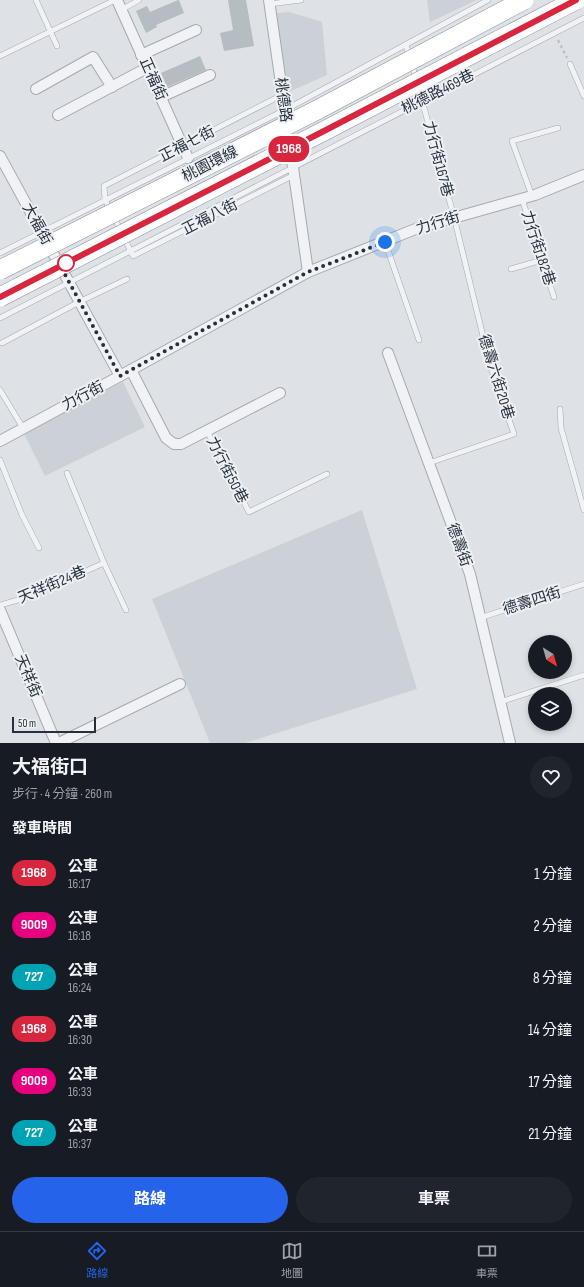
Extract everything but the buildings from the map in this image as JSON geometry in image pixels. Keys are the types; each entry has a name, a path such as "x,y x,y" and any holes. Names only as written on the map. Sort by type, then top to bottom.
{"highway":[{"name":"桃園環線","path":"0,270 317,110 524,0"},
{"name":"桃園環線","path":"0,297 331,128 576,0"}],"street":[{"name":"正福街","path":"116,0 188,158"},
{"name":"桃德路","path":"269,2 308,272"},
{"path":"142,55 196,30"},
{"path":"36,89 93,57 112,87"},
{"path":"58,115 147,68"},
{"path":"161,97 210,75"},
{"name":"大福街","path":"1,162 41,231 120,376"},
{"name":"力行街","path":"0,440 131,370 308,272 418,228 527,197 584,175"},
{"name":"德壽街","path":"388,353 470,574 510,743"},
{"name":"力行街50巷","path":"131,370 166,438 174,444 181,444 207,430"},
{"path":"207,430 280,393"},
{"name":"天祥街","path":"0,610 56,743"},
{"path":"59,743 180,684"}],"lane":[{"path":"36,0 57,46"},
{"path":"0,56 116,0"},
{"path":"121,10 139,0"},
{"path":"269,2 300,0"},
{"path":"0,253 41,231 285,110 488,0"},
{"name":"桃德路469巷","path":"293,171 422,100 584,18"},
{"name":"力行街167巷","path":"406,45 454,217 479,321"},
{"path":"570,64 584,96"},
{"name":"正福七街","path":"105,200 104,186 282,95"},
{"name":"力行街182巷","path":"554,297 542,260 512,141 558,128"},
{"name":"正福八街","path":"130,250 133,256 293,171"},
{"path":"0,318 68,281 130,250 105,200"},
{"path":"385,242 418,340"},
{"path":"511,269 542,260"},
{"path":"2,343 79,302 127,279"},
{"name":"德壽六街20巷","path":"429,463 514,434 490,365 479,321"},
{"path":"0,390 23,428"},
{"path":"560,409 561,428 584,510"},
{"name":"力行街50巷","path":"207,430 249,512 327,474"},
{"path":"0,460 22,515 39,548"},
{"path":"67,473 104,563 126,610"},
{"name":"天祥街24巷","path":"0,604 25,598 104,563"},
{"name":"德壽四街","path":"480,618 584,584"},
{"path":"500,702 584,675"}],"path":[{"path":"555,33 570,64"}],"shaded area":[{"path":"427,0 477,0 430,22"},
{"path":"290,12 322,22 327,75 282,95 277,13"},
{"path":"123,382 145,427 45,476 23,432"},
{"path":"362,510 417,689 245,743 210,743 152,599"}],"bus line":[{"name":"1968","path":"0,297 576,0"}],"route":[{"path":"66,263 62,269 120,376 308,272 385,242"}]}
